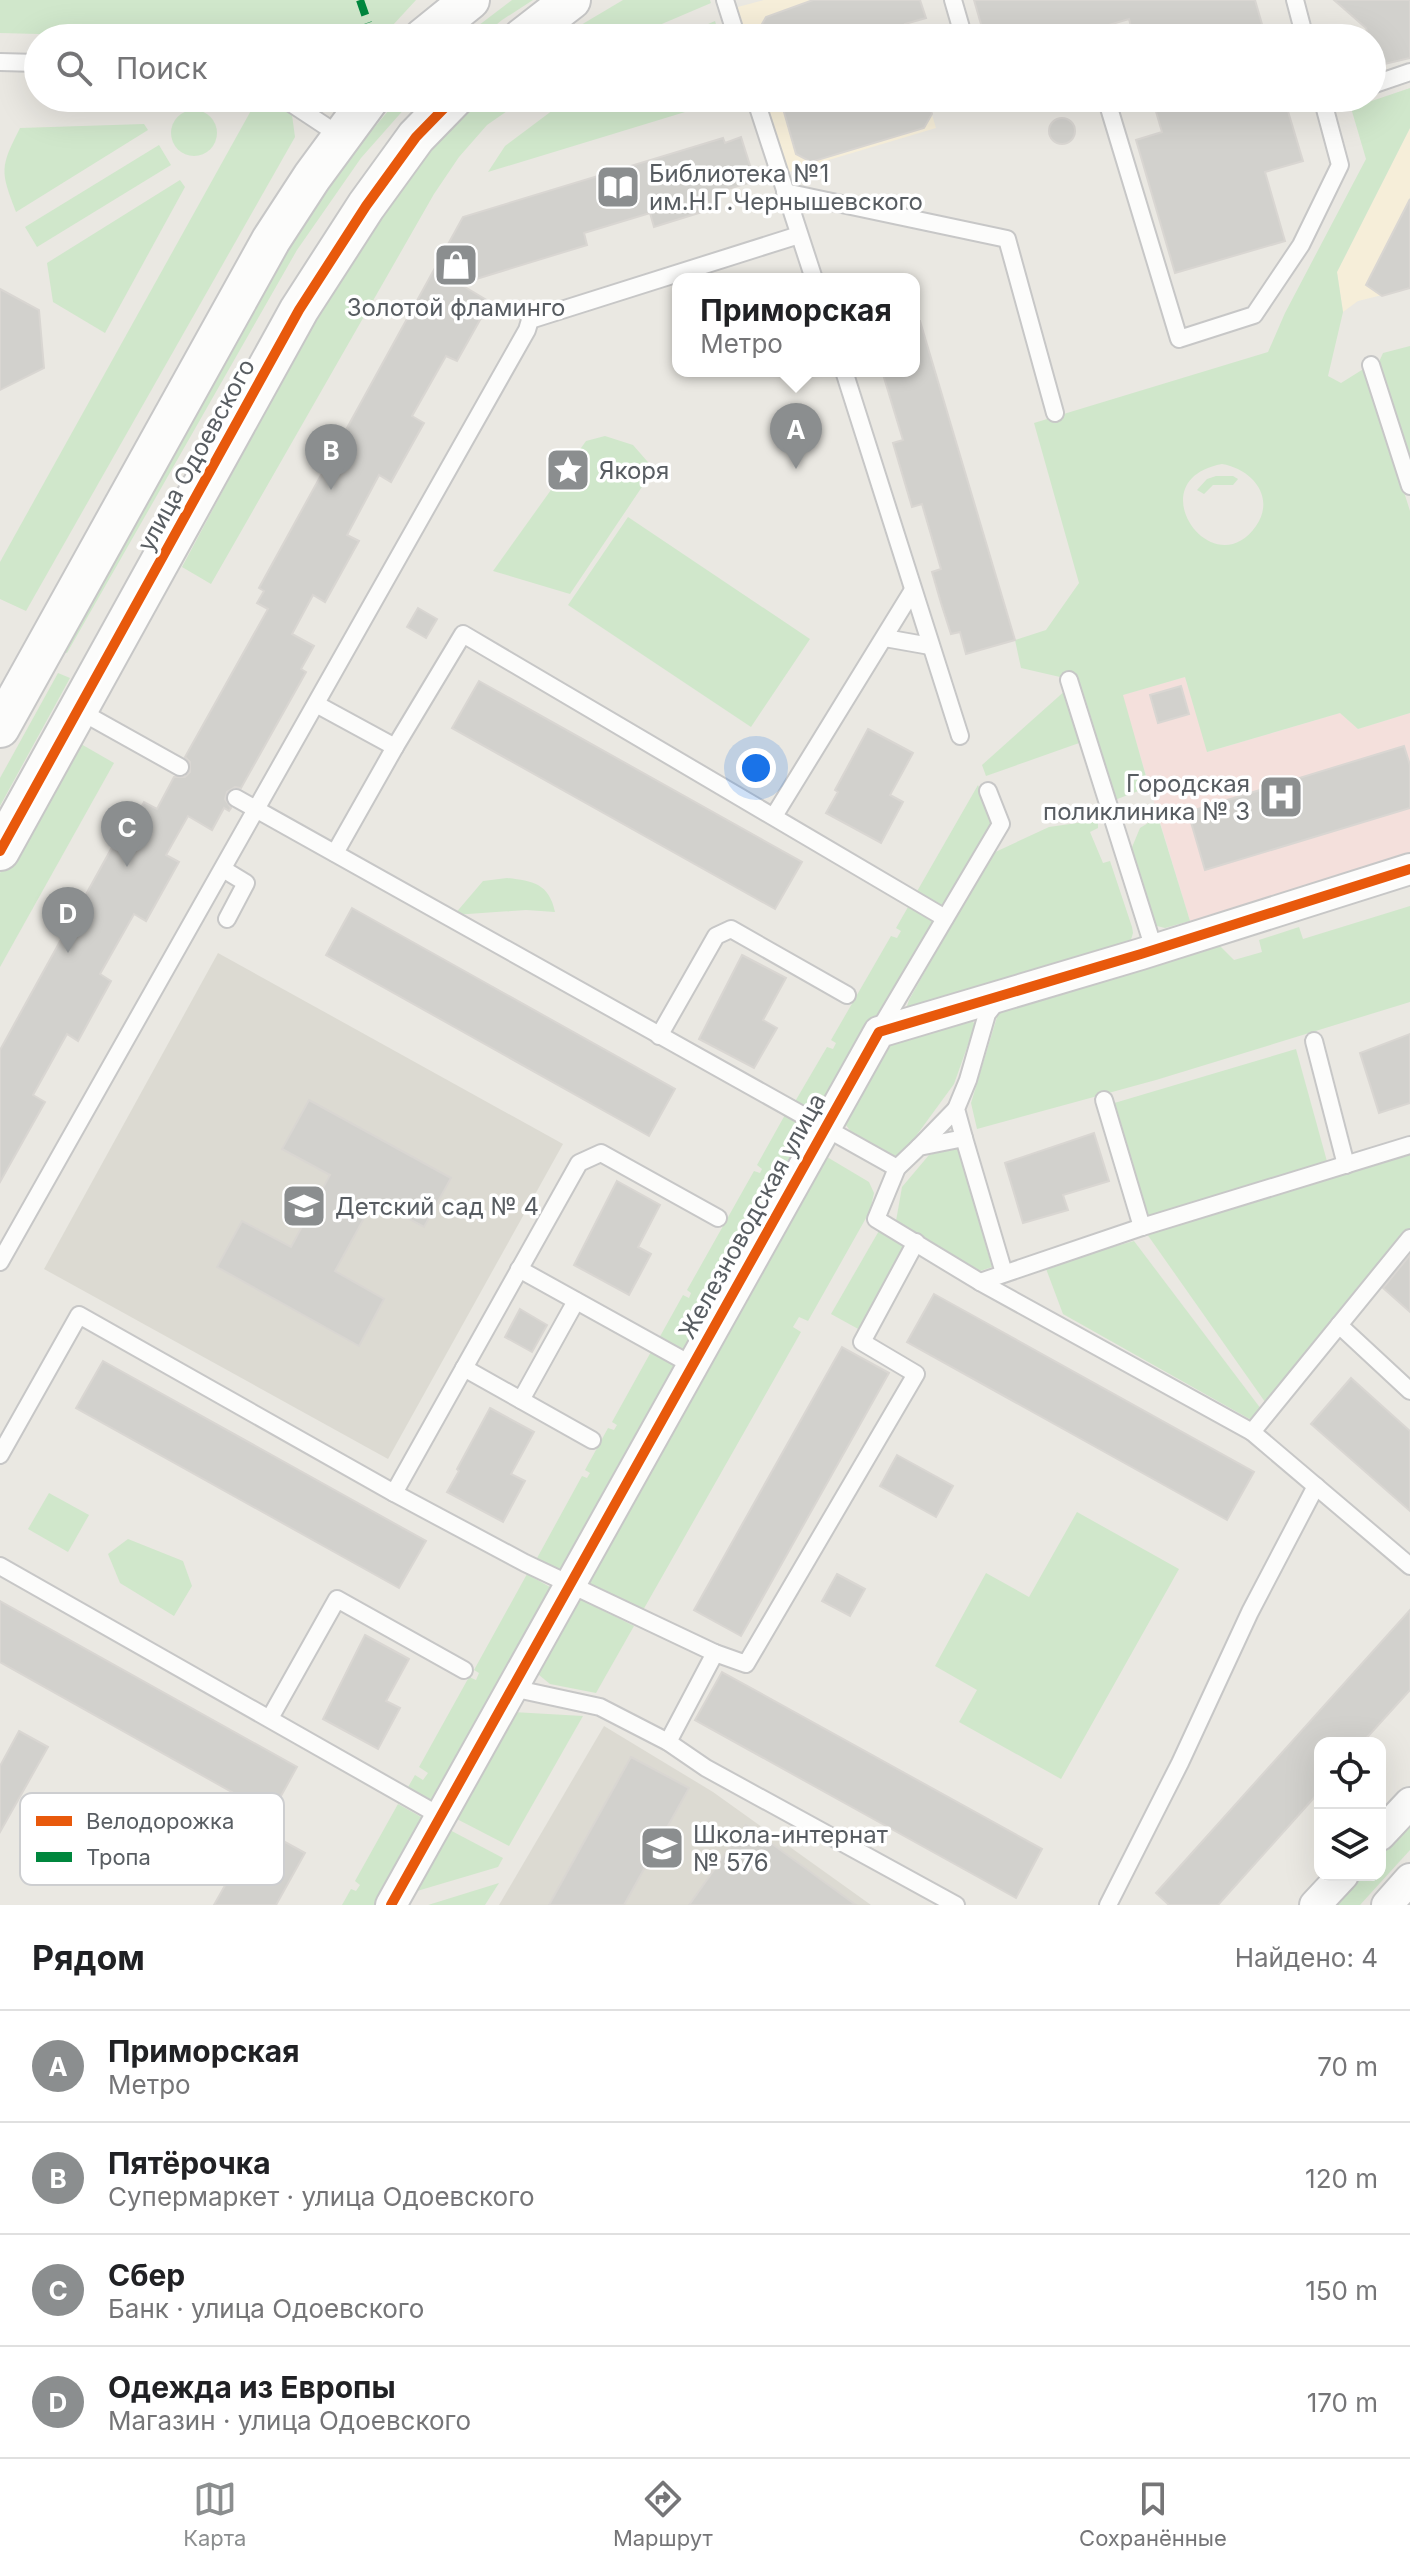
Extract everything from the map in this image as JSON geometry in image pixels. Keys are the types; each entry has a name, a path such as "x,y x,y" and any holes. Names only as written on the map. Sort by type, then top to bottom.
{"street":[{"path":"440,24 470,0"},
{"path":"540,24 571,0"},
{"name":"улица Одоевского","path":"0,728 271,240 360,112"},
{"name":"улица Одоевского","path":"0,851 299,310 366,206 416,137 440,112"},
{"path":"879,1032 1410,869"},
{"name":"Железноводская улица","path":"391,1905 879,1032"},
{"path":"1386,1829 1410,1803"},
{"path":"1387,1905 1410,1879"},
{"path":"1315,1905 1337,1881"}],"lane":[{"path":"725,0 733,24"},
{"path":"953,0 960,24"},
{"path":"1295,0 1301,24"},
{"path":"0,62 24,63"},
{"path":"1386,80 1410,72"},
{"path":"304,112 342,137"},
{"path":"759,112 812,273"},
{"path":"1110,112 1179,339 1254,315 1301,245 1340,165 1328,112"},
{"path":"785,192 1007,239 1055,413"},
{"path":"679,273 799,235"},
{"path":"0,1262 530,320 672,275"},
{"path":"1371,365 1410,486"},
{"path":"846,377 960,736"},
{"path":"774,816 913,590"},
{"path":"335,853 463,634 945,918"},
{"path":"885,638 930,646"},
{"path":"1069,680 1154,949"},
{"path":"316,704 395,747"},
{"path":"78,710 180,767"},
{"path":"879,1032 1001,824 988,791"},
{"path":"236,798 897,1168"},
{"path":"223,869 246,883 227,919"},
{"path":"659,1036 716,936 731,929 847,995"},
{"path":"1003,994 987,1014 968,1080 956,1109 897,1168 876,1219 980,1282 1252,1432 1410,1566"},
{"path":"1314,1041 1346,1165"},
{"path":"1104,1100 1142,1227"},
{"path":"956,1109 1004,1273"},
{"path":"919,1147 964,1138"},
{"path":"980,1282 1142,1227 1410,1145"},
{"path":"394,1493 579,1163 601,1153 718,1218"},
{"path":"1252,1432 1410,1238"},
{"path":"0,1455 79,1315 394,1493 569,1585 715,1653 746,1664 916,1374 862,1342 916,1242"},
{"path":"519,1269 692,1365"},
{"path":"521,1400 576,1301"},
{"path":"1339,1325 1410,1391"},
{"path":"464,1368 592,1440"},
{"path":"1108,1905 1180,1763 1250,1612 1316,1486"},
{"path":"0,1566 442,1817"},
{"path":"270,1718 337,1599 464,1670"},
{"path":"668,1742 715,1653"},
{"path":"512,1688 600,1707 668,1742 706,1768 956,1905"}],"shaded area":[{"path":"764,0 907,0 899,4 905,24 739,24 734,8"},
{"path":"766,112 931,112 936,128 785,173"},
{"path":"1410,128 1410,288 1358,301 1343,312 1337,272"},
{"name":"Городская поликлиника № 3","path":"1185,677 1208,752 1340,713 1358,729 1410,713 1410,853 1190,921 1122,695"},
{"name":"Детский сад № 4","path":"218,953 563,1144 388,1459 44,1269"},
{"name":"Школа-интернат № 576","path":"604,1726 713,1792 871,1905 499,1905"}],"green space":[{"path":"0,0 416,0 394,24 24,24 24,34 0,33"},
{"path":"512,0 533,0 497,24 480,24"},
{"path":"623,0 710,0 711,3 662,24 583,24"},
{"path":"1410,88 1410,128 1337,272 1343,312 1328,376 1341,383 1365,368 1410,511 1410,713 1358,729 1340,713 1207,752 1185,677 1123,695 1149,787 1112,801 1073,680 1021,668 1015,640 1046,630 1079,583 1034,423 1268,352 1285,313 1366,159 1352,112 1386,112 1386,96","holes":["1222,464 1243,472 1258,486 1262,495 1262,515 1256,526 1239,542 1220,545 1204,538 1191,524 1184,507 1185,489 1197,474"]},
{"path":"185,112 203,112 215,124 215,142 203,154 185,154 173,142 173,124"},
{"path":"250,112 287,112 292,115 295,137 26,611 0,599 0,562"},
{"path":"387,112 402,112 361,158 297,250 67,653 58,650 289,246 353,153"},
{"path":"465,112 506,112 487,125 459,157 434,194 211,584 182,567 348,257 414,166"},
{"path":"550,112 685,112 488,172 505,146"},
{"path":"144,124 148,130 16,212 4,169 20,128"},
{"path":"159,145 171,165 37,247 25,227"},
{"path":"180,180 185,187 105,333 53,302 47,263"},
{"path":"1410,346 1410,463 1378,364 1383,353"},
{"path":"605,436 633,445 654,469 570,594 493,571 586,441"},
{"path":"1216,476 1238,479 1233,485 1213,485 1204,494 1197,490 1207,479"},
{"path":"628,517 810,639 751,727 568,605"},
{"path":"58,673 70,678 0,806 0,778"},
{"path":"1067,689 1082,742 986,776 982,765"},
{"path":"74,740 114,763 0,967 0,873"},
{"path":"978,785 993,821 819,1119 793,1105 827,1047 833,1049 836,1043 831,1040 891,936 897,938 901,931 896,928"},
{"path":"1158,817 1190,921 1165,928 1153,925 1130,852 1140,828"},
{"path":"1098,820 1098,828 1090,832 1103,863 1110,861 1132,927 1130,943 911,1011 907,1006 909,1000 991,854 1049,827"},
{"path":"507,878 524,880 544,889 555,912 526,910 454,915 483,881"},
{"path":"1410,906 1410,1002 1156,1080 977,1129 971,1103 1000,1007 1217,943 1234,960 1262,952 1259,940 1299,927 1303,939"},
{"path":"971,1018 975,1025 954,1084 905,1151 895,1156 851,1132 843,1121 881,1051 894,1043"},
{"path":"1296,1049 1328,1165 1145,1222 1111,1104"},
{"path":"786,1113 815,1129 687,1356 658,1340 683,1295 689,1298 691,1293 687,1290 754,1171 760,1173 762,1169 757,1165"},
{"path":"1410,1145 1410,1238 1270,1409 1142,1227"},
{"path":"958,1147 992,1267 980,1271 896,1221 902,1187 929,1155"},
{"path":"822,1154 869,1182 874,1193 870,1211 808,1321 799,1317 793,1327 801,1332 642,1612 583,1580"},
{"path":"880,1229 909,1245 860,1330 831,1314"},
{"path":"1134,1241 1261,1409 1253,1421 1063,1314 1045,1266"},
{"path":"652,1350 682,1367 566,1576 536,1560 582,1476 587,1478 590,1473 585,1470 608,1428 614,1430 617,1425 612,1422"},
{"path":"49,1493 89,1515 68,1552 28,1529"},
{"path":"1077,1512 1179,1569 1061,1779 959,1722 977,1690 935,1666 986,1573 1029,1597"},
{"path":"128,1539 183,1561 192,1586 174,1616 120,1583 108,1554"},
{"path":"527,1574 557,1591 437,1806 407,1789 415,1775 423,1780 428,1773 419,1767 469,1677 476,1680 479,1673 474,1670"},
{"path":"574,1596 634,1626 596,1693 550,1684 533,1670"},
{"path":"513,1712 583,1716 509,1846 453,1817"},
{"path":"398,1804 430,1822 383,1905 342,1905 351,1889 356,1891 360,1885 355,1881"},
{"path":"1410,1813 1410,1850 1386,1876 1386,1839"},
{"path":"446,1828 503,1858 498,1867 407,1894"},
{"path":"1349,1881 1382,1881 1360,1905 1327,1905"},
{"path":"499,1883 485,1905 428,1905"}],"building":[{"path":"813,0 920,0 926,18 905,24 762,24 766,17"},
{"path":"974,0 1255,0 1262,24 1130,24 1129,19 1112,24 981,24"},
{"path":"1334,0 1410,0 1410,58 1386,64 1386,24 1361,24"},
{"path":"784,112 932,114 924,128 811,162 796,154"},
{"path":"1156,112 1288,112 1303,161 1265,172 1285,241 1175,273 1136,140 1162,132"},
{"path":"1062,118 1071,122 1075,131 1071,140 1062,144 1053,140 1049,131 1053,122"},
{"path":"741,137 755,181 714,193 718,207 654,227 650,213 584,233 587,245 460,284 490,302 457,361 446,356 412,416 424,423 391,482 379,475 347,535 359,541 325,602 313,595 292,634 314,646 301,669 306,672 241,788 235,787 227,792 225,799 231,808 229,811 224,808 212,830 188,816 166,855 179,862 146,921 134,914 100,974 111,981 78,1041 67,1034 33,1095 45,1102 0,1182 0,1050 131,813 136,816 144,802 157,809 174,777 185,777 190,772 190,762 185,757 268,609 257,603 264,591 259,588 463,217 723,138 725,143"},
{"path":"1410,199 1410,288 1382,296 1366,285"},
{"path":"0,289 39,310 44,368 0,390"},
{"path":"920,321 1015,640 966,654 960,632 951,634 932,572 941,569 922,504 912,507 893,443 903,440 884,377 920,377"},
{"path":"418,608 437,619 426,638 407,627"},
{"path":"479,681 802,862 775,909 452,728"},
{"path":"1181,686 1189,714 1158,723 1150,695"},
{"path":"868,729 913,753 890,795 903,802 881,843 826,813"},
{"path":"1404,746 1410,765 1410,808 1205,870 1188,812"},
{"path":"352,908 675,1089 649,1136 326,955"},
{"path":"742,955 786,978 763,1020 777,1028 754,1068 699,1039"},
{"path":"1410,1034 1410,1103 1379,1113 1360,1053"},
{"path":"309,1100 451,1178 424,1227 374,1200 335,1271 384,1299 359,1346 217,1267 242,1221 291,1247 330,1175 282,1149"},
{"path":"1094,1133 1109,1181 1063,1195 1068,1210 1023,1223 1005,1163"},
{"path":"617,1181 660,1205 638,1247 651,1254 629,1295 574,1265"},
{"path":"1410,1255 1410,1312 1383,1288"},
{"path":"934,1294 1254,1472 1227,1520 907,1342"},
{"path":"520,1309 547,1325 532,1352 505,1337"},
{"path":"842,1347 889,1373 741,1636 694,1610"},
{"path":"103,1361 426,1541 399,1588 76,1408"},
{"path":"1351,1378 1410,1431 1410,1511 1311,1424"},
{"path":"490,1408 534,1432 511,1474 525,1481 503,1522 447,1492"},
{"path":"897,1455 953,1486 936,1517 880,1486"},
{"path":"837,1574 865,1589 850,1616 822,1601"},
{"path":"0,1601 297,1767 283,1793 234,1793 0,1662"},
{"path":"1410,1610 1410,1690 1367,1737 1314,1737 1314,1798 1218,1905 1169,1905 1156,1893"},
{"path":"365,1635 409,1659 386,1701 400,1708 378,1749 323,1719"},
{"path":"722,1672 1042,1849 1016,1898 695,1720"},
{"path":"19,1731 48,1747 0,1832 0,1766"},
{"path":"631,1757 689,1788 624,1905 549,1905"},
{"path":"746,1825 856,1905 689,1905"},
{"path":"284,1841 305,1853 276,1905 214,1905 225,1885 284,1885"}],"marked path":[{"path":"360,0 368,23"}],"cycle path":[{"path":"0,851 299,310 366,206 416,137 440,112"},
{"path":"391,1905 879,1032 1410,869"}],"place":[{"name":"Библиотека №1 им.Н.Г.Чернышевского","path":"618,187"},
{"name":"Золотой фламинго","path":"456,265"},
{"name":"Приморская","path":"796,469"},
{"name":"Якоря","path":"568,470"},
{"name":"Пятёрочка","path":"331,490"},
{"name":"Городская поликлиника № 3","path":"1281,797"},
{"name":"Сбер","path":"127,867"},
{"name":"Одежда из Европы","path":"68,953"},
{"name":"Детский сад № 4","path":"304,1206"},
{"name":"Школа-интернат № 576","path":"662,1848"}]}
